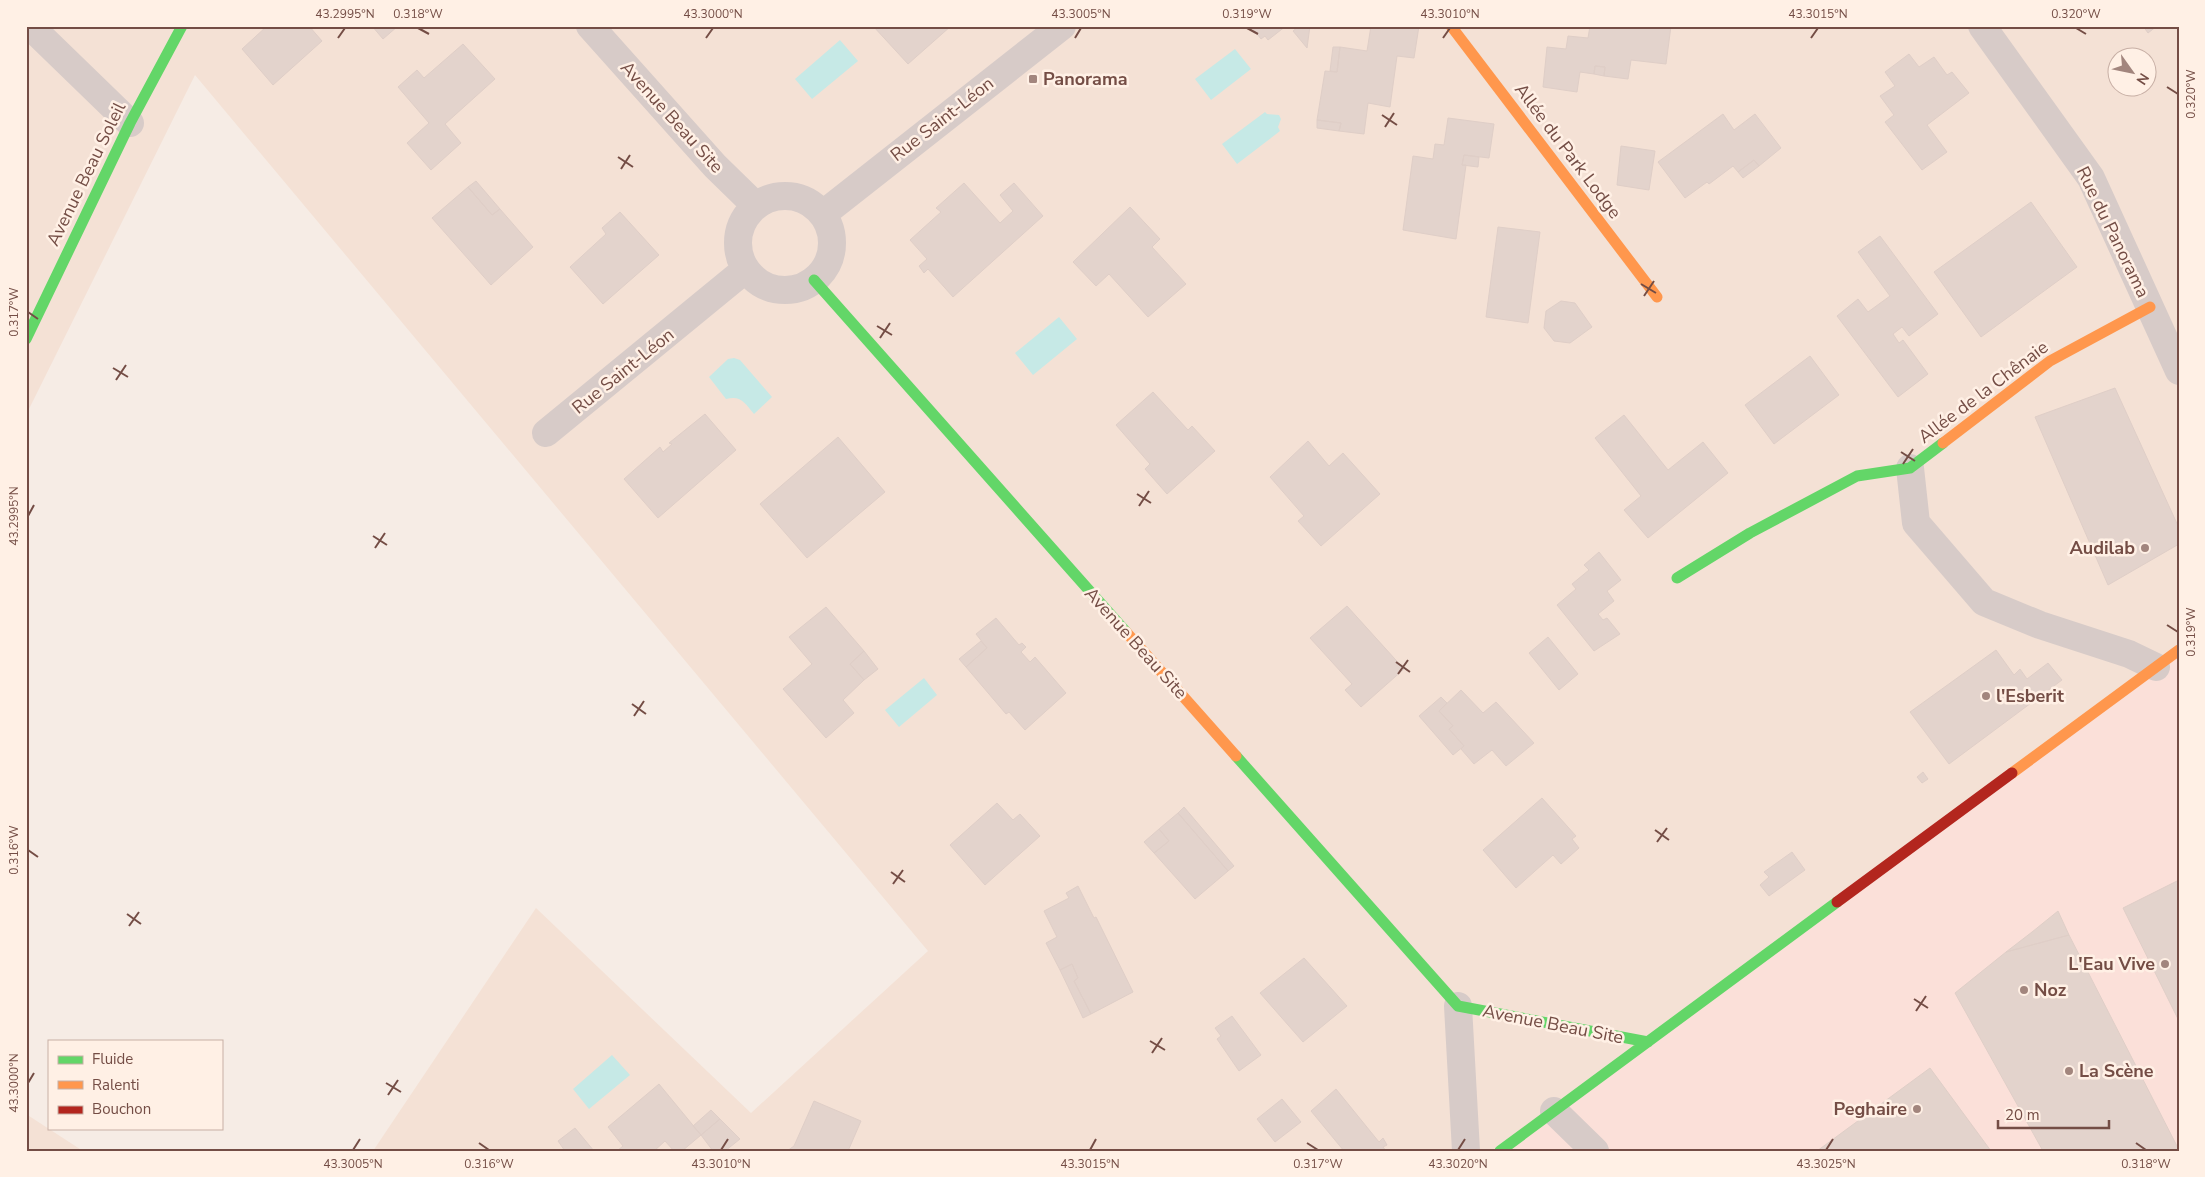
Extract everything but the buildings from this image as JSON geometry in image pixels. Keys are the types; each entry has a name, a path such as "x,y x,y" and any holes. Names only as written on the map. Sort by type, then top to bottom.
{"street":[{"path":"30,26 130,122"},
{"name":"Avenue Beau Soleil","path":"26,339 130,122 182,26"},
{"name":"Avenue Beau Site","path":"590,26 715,166 756,206"},
{"name":"Rue Saint-Léon","path":"823,214 1062,26"},
{"name":"Allée du Park Lodge","path":"1451,26 1657,297"},
{"name":"Rue du Panorama","path":"1982,26 2091,178 2179,371"},
{"path":"798,197 812,204 823,214 830,227 833,242 828,262 814,280 801,287 786,290 770,287 757,281 746,269 740,257 738,243 743,223 756,206 769,198 798,197"},
{"name":"Rue Saint-Léon","path":"546,433 746,269"},
{"name":"Avenue Beau Site","path":"814,280 1458,1006 1648,1042"},
{"name":"Allée de la Chênaie","path":"1677,578 1750,533 1856,476 1910,468 2050,361 2150,307"},
{"path":"1910,468 1916,523 1984,602 2046,626 2129,654 2156,667"},
{"path":"1500,1151 2179,650"},
{"name":"Avenue Beau Site","path":"1458,1006 1466,1151"},
{"path":"1554,1112 1595,1151"}],"shaded area":[{"path":"26,26 2179,26 2179,650 1500,1151 373,1151 536,908 751,1113 928,951 195,75 26,415"},
{"path":"2179,650 2179,1151 1500,1151"},
{"path":"26,1114 83,1151 26,1151"}],"water":[{"path":"840,40 858,61 812,99 795,79"},
{"path":"1235,49 1251,69 1211,100 1195,79"},
{"path":"1265,112 1267,114 1279,115 1281,119 1278,127 1280,131 1237,164 1222,144"},
{"path":"1059,317 1077,339 1033,375 1015,353"},
{"path":"728,359 740,360 772,397 754,414 739,399 726,399 709,377"},
{"path":"924,678 937,695 899,727 885,710"},
{"path":"612,1055 630,1075 589,1109 573,1089"}],"traffic: fast":[{"path":"26,339 130,123 182,26"},
{"path":"814,280 1126,632"},
{"path":"1677,578 1750,533 1857,476 1910,468 1943,443"},
{"path":"1236,756 1458,1006 1648,1042"},
{"path":"1500,1151 1837,902"}],"traffic: slow":[{"path":"1451,26 1657,297"},
{"path":"1943,443 2050,361 2150,307"},
{"path":"1126,632 1236,756"},
{"path":"2012,773 2179,650"}],"traffic: jam":[{"path":"1837,902 2012,773"}],"place":[{"name":"Panorama","path":"1033,79"},
{"name":"Audilab","path":"2145,548"},
{"name":"l'Esberit","path":"1986,696"},
{"name":"L'Eau Vive","path":"2165,964"},
{"name":"Noz","path":"2024,990"},
{"name":"La Scène","path":"2069,1071"},
{"name":"Peghaire","path":"1917,1109"}]}
